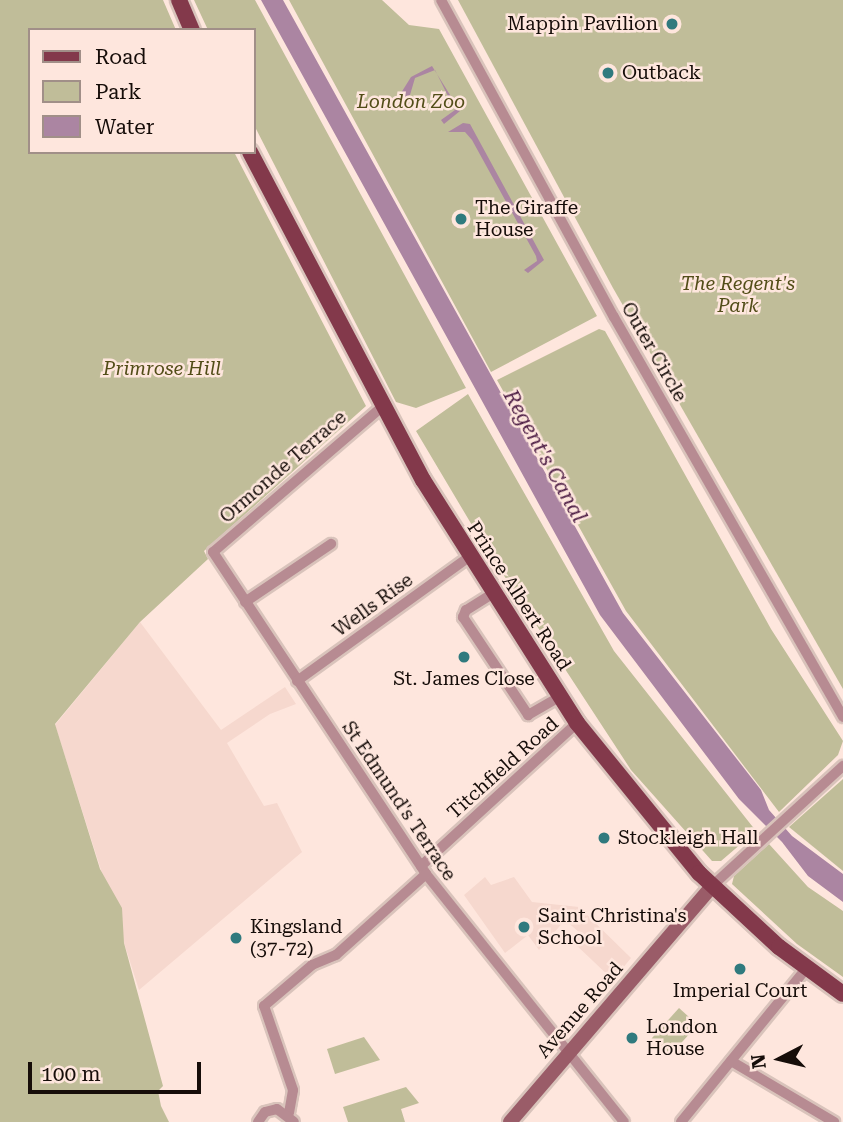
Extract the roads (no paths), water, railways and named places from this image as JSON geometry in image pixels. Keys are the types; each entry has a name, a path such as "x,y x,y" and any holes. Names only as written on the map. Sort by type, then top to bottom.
{"main road":[{"path":"179,0 191,28"},
{"name":"Prince Albert Road","path":"251,154 383,406 469,557 577,723 712,886 806,969 843,994"},
{"name":"Avenue Road","path":"510,1122 712,886"}],"street":[{"name":"Outer Circle","path":"441,0 609,309 843,718"},
{"name":"Ormonde Terrace","path":"217,558 213,552 383,406"},
{"path":"245,602 331,544"},
{"name":"Wells Rise","path":"297,681 469,557"},
{"name":"St Edmund's Terrace","path":"217,558 424,870 624,1122"},
{"path":"492,594 466,610 463,617 528,715 559,697"},
{"name":"Titchfield Road","path":"292,1118 293,1090 264,1006 312,965 336,955 577,723"},
{"name":"Avenue Road","path":"712,886 735,861 843,766"},
{"path":"681,1122 806,969"},
{"path":"731,1061 833,1122"},
{"path":"258,1122 271,1109 292,1118"}],"water":[{"path":"261,0 283,0 623,613 761,790 769,810 792,836 843,874 843,902 808,876 782,842 739,799 600,615"},
{"path":"432,66 435,70 415,78 410,95 404,98 401,93 411,77"},
{"path":"437,74 460,111 444,124 441,120 455,110"},
{"path":"463,123 470,124 544,260 528,273 524,270 537,261 536,256 472,140 465,132 448,132"}],"place":[{"name":"Mappin Pavilion","path":"672,24"},
{"name":"Outback","path":"608,73"},
{"name":"The Giraffe House","path":"461,219"},
{"name":"St. James Close","path":"464,657"},
{"name":"Stockleigh Hall","path":"604,838"},
{"name":"Saint Christina's School","path":"524,927"},
{"name":"Kingsland (37-72)","path":"236,938"},
{"name":"Imperial Court","path":"740,969"},
{"name":"London House","path":"632,1038"}],"park label":[{"name":"London Zoo","path":"411,102"},
{"name":"The Regent's Park","path":"738,295"},
{"name":"Primrose Hill","path":"162,369"}],"water label":[{"name":"Regent's Canal","path":"545,456"}]}
